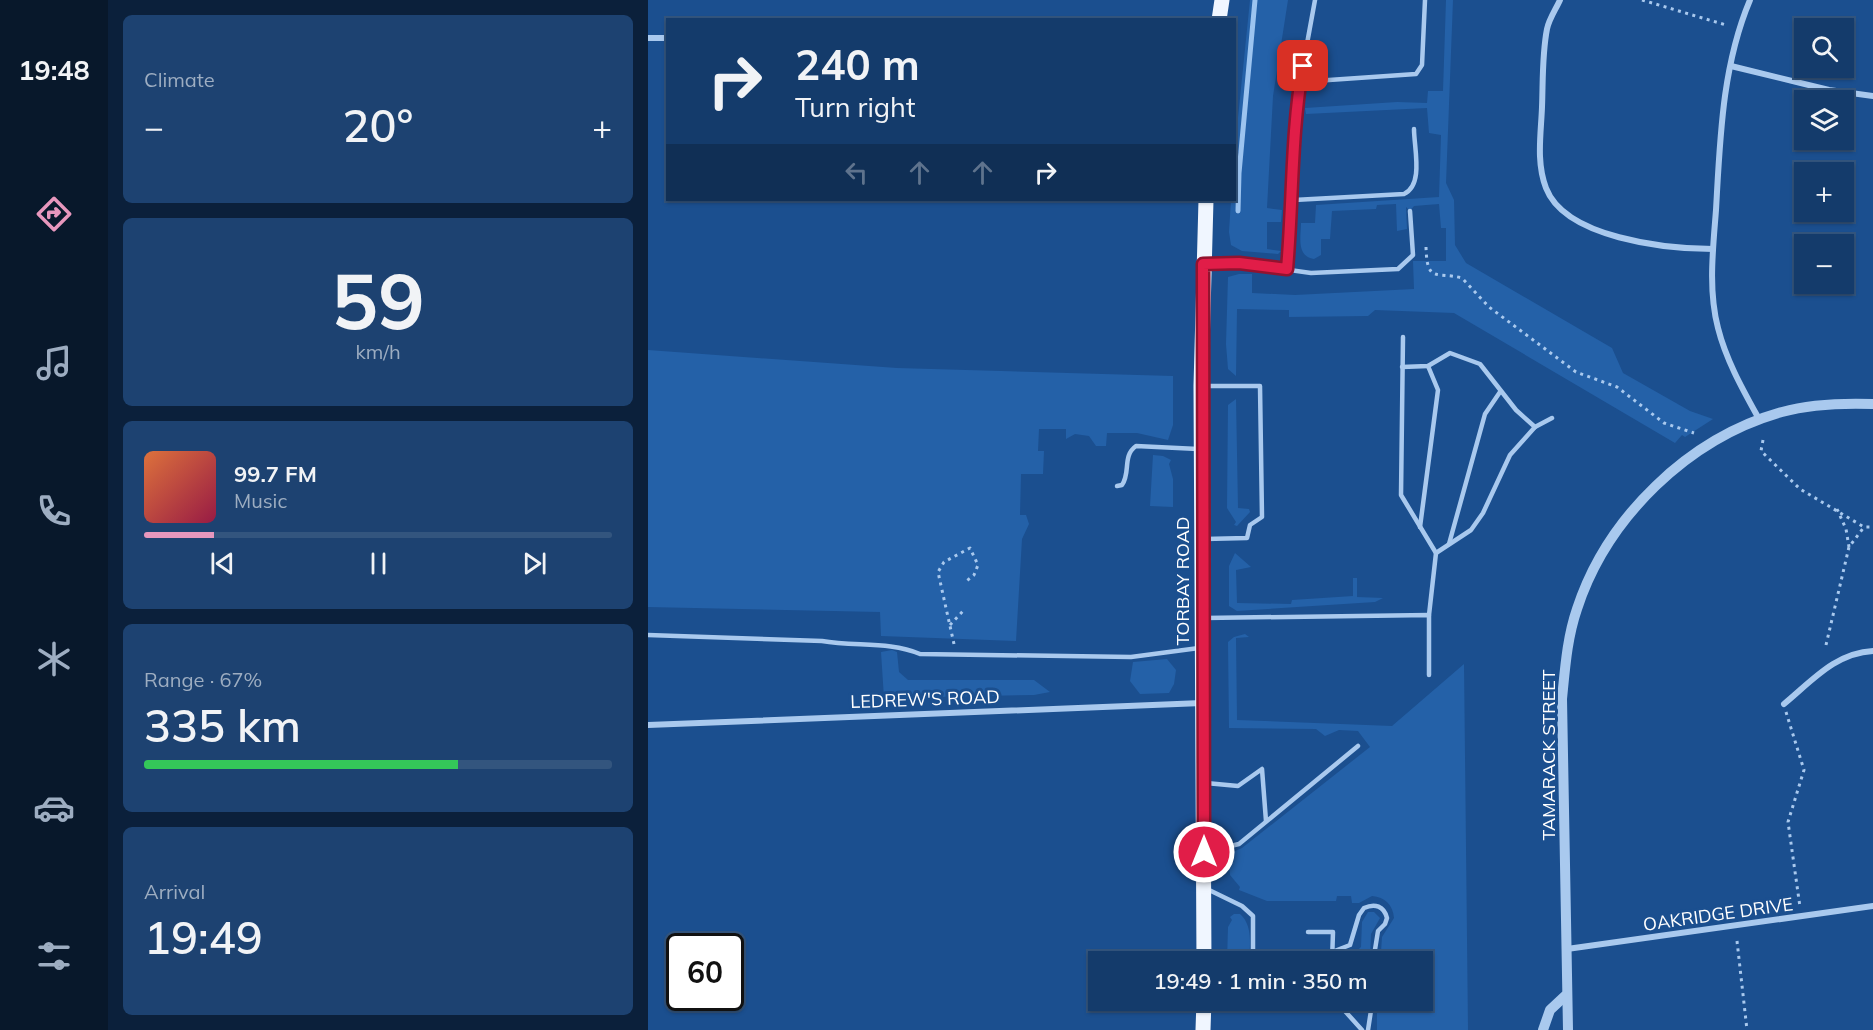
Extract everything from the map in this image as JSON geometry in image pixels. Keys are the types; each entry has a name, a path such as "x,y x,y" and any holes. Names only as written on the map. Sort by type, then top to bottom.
{"main road":[{"path":"1220,18 1222,0"},
{"name":"TORBAY ROAD","path":"1204,951 1201,386 1206,201"},
{"path":"1203,1030 1204,1011"}],"street":[{"path":"1560,0 1547,28 1543,84 1540,164 1550,196 1559,210 1576,222 1601,233 1696,249 1713,249"},
{"path":"1750,0 1731,66 1721,130 1712,283 1718,329 1738,380 1759,419"},
{"path":"648,38 666,38"},
{"path":"1731,66 1829,90 1873,96"},
{"name":"TAMARACK STREET","path":"1568,1030 1565,996 1567,949 1562,699 1566,656 1576,610 1593,568 1618,529 1642,498 1707,446 1759,419 1811,407 1873,404"},
{"path":"1784,704 1836,659 1873,651"},
{"name":"LEDREW'S ROAD","path":"648,725 1203,703"},
{"name":"OAKRIDGE DRIVE","path":"1567,949 1801,918 1873,906"},
{"path":"1543,1030 1551,1010 1565,996"}],"lane":[{"path":"1287,269 1294,200 1295,142 1300,82 1315,0"},
{"path":"1300,82 1416,74 1422,65 1425,0"},
{"path":"1294,200 1404,194 1410,191 1416,183 1414,129"},
{"path":"1203,264 1239,263 1311,273 1398,270 1413,255 1410,211"},
{"path":"1403,337 1401,495 1436,553 1429,615 1429,675"},
{"path":"1402,367 1428,366 1450,353 1480,364 1500,392 1535,427"},
{"path":"1420,527 1438,390 1428,366"},
{"path":"1201,386 1260,386 1262,517 1250,525 1247,538 1202,539"},
{"path":"1449,544 1485,414 1500,392"},
{"path":"1436,553 1471,530 1483,513 1510,454 1535,427 1552,418"},
{"path":"1117,486 1125,480 1127,457 1136,446 1201,449"},
{"path":"1202,618 1429,615"},
{"path":"648,635 822,641 849,646 900,646 920,654 956,655 1131,657 1202,648"},
{"path":"1204,852 1239,844 1358,746"},
{"path":"1203,783 1238,786 1262,769 1266,822"},
{"path":"1204,888 1248,910 1253,916 1257,931 1255,951"},
{"path":"1335,951 1350,945 1359,915 1364,908 1377,905 1387,918 1376,936 1374,951"},
{"path":"1308,932 1333,932 1332,951"},
{"path":"1345,1011 1362,1030"},
{"path":"1368,1030 1371,1011"}],"path":[{"path":"1642,0 1726,25"},
{"path":"1426,247 1426,262 1432,272 1443,277 1462,278 1489,307 1576,372 1617,387 1664,423 1694,433"},
{"path":"1763,440 1761,452 1782,474 1808,494 1836,508 1864,527 1873,527"},
{"path":"1826,645 1849,547 1846,529 1836,508"},
{"path":"1849,547 1864,527"},
{"path":"956,655 939,568 944,562 970,548 978,566 974,575 964,583"},
{"path":"950,625 964,610"},
{"path":"1784,704 1804,770 1788,822 1801,918"},
{"path":"1737,941 1747,1030"}],"shaded area":[{"path":"1250,0 1288,0 1273,96 1267,208 1282,210 1281,222 1267,222 1267,249 1281,251 1278,254 1242,251 1231,245 1229,232 1231,201 1236,201 1236,158 1239,152 1236,151"},
{"path":"1446,0 1453,0 1446,183 1454,200 1455,245 1466,263 1612,348 1623,373 1690,411 1713,419 1685,437 1682,435 1675,443 1454,313 1375,310 1368,316 1289,317 1289,310 1237,309 1236,376 1228,369 1226,344 1228,277 1252,274 1252,293 1295,295 1414,289 1413,261 1446,261 1446,228 1441,228 1439,204 1414,206 1410,211 1406,207 1407,229 1397,231 1396,204 1377,205 1376,209 1332,211 1330,239 1321,239 1321,255 1314,259 1304,254 1300,240 1301,223 1315,223 1316,205 1439,197 1441,135 1429,133 1427,108 1306,114 1305,108 1397,102 1427,103 1428,91 1443,91"},
{"path":"648,350 897,368 1173,376 1173,425 1168,440 1137,433 1107,433 1106,446 1096,446 1089,436 1075,434 1066,439 1066,429 1039,429 1038,451 1044,451 1043,474 1021,474 1020,515 1026,515 1029,524 1022,539 1016,641 881,636 880,612 648,607"},
{"path":"1236,399 1238,508 1249,509 1250,512 1237,526 1234,525 1236,522 1227,508 1228,405"},
{"path":"1153,455 1171,460 1169,464 1173,479 1173,507 1150,506"},
{"path":"1235,553 1251,567 1236,570 1237,603 1291,604 1292,600 1353,596 1353,578 1357,578 1357,597 1383,598 1375,602 1237,611 1229,606 1229,566"},
{"path":"1245,634 1249,637 1236,638 1237,720 1392,726 1464,664 1468,1030 1377,1030 1377,1011 1433,1011 1433,951 1381,951 1382,937 1394,918 1392,909 1384,900 1372,896 1359,903 1352,903 1351,896 1337,896 1336,901 1267,901 1239,890 1240,887 1230,875 1228,854 1242,848 1370,747 1358,731 1339,730 1325,736 1316,729 1229,728 1228,642 1234,637"},
{"path":"892,650 897,652 899,672 908,680 1034,680 1050,692 1034,695 884,698 881,652"},
{"path":"1167,659 1176,670 1174,684 1169,693 1140,694 1130,681 1133,662"},
{"path":"1368,912 1374,912 1380,918 1371,934 1370,951 1357,951 1361,947 1362,922"},
{"path":"1240,914 1247,924 1250,951 1227,951 1228,927 1232,920 1230,917"}],"waterway":[{"path":"1238,211 1239,173 1255,0"}],"route":[{"path":"1204,852 1201,449 1203,264 1239,263 1287,269 1294,200 1295,142 1303,66"}]}
